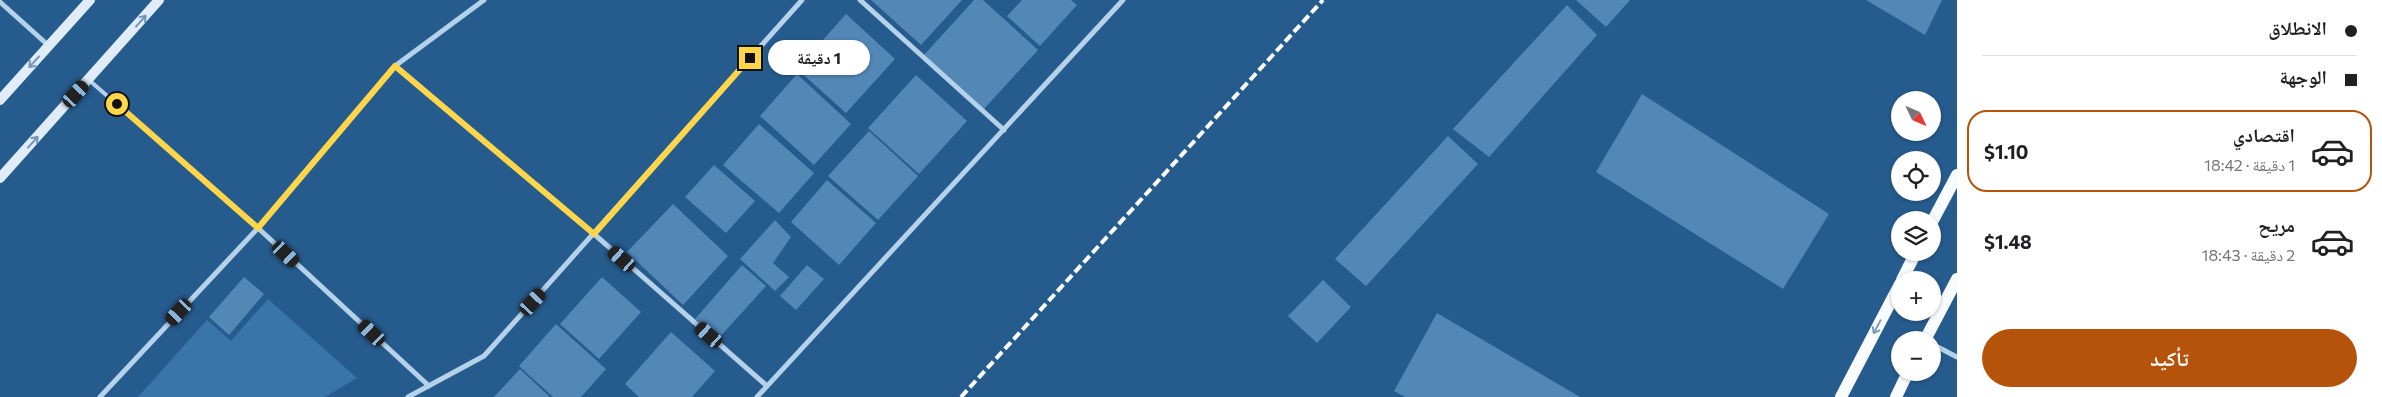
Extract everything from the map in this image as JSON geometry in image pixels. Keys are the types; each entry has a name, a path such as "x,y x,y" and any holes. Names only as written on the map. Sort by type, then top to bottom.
{"main road":[{"path":"0,100 90,0"},
{"path":"0,178 159,0"},
{"path":"1938,211 1957,175"},
{"path":"1930,331 1957,279"},
{"path":"1841,397 1891,301"},
{"path":"1896,397 1904,381"}],"street":[{"path":"100,397 258,228 395,66 484,0"},
{"path":"408,397 484,356 802,0"},
{"path":"860,0 1004,130"},
{"path":"757,397 1124,0"},
{"path":"0,2 49,46"},
{"path":"395,66 594,234 767,386"},
{"path":"258,228 429,386"},
{"path":"1941,349 1957,357"}],"lane":[{"path":"89,80 258,228"}],"shaded area":[{"path":"268,299 357,378 325,397 138,397 207,320 231,341"}],"building":[{"path":"871,0 962,0 921,45"},
{"path":"974,0 983,0 1038,50 984,109 924,55"},
{"path":"1022,0 1071,0 1077,5 1040,46 1007,16"},
{"path":"1576,0 1630,0 1606,27"},
{"path":"1866,0 1942,0 1925,35"},
{"path":"1567,5 1597,35 1489,157 1453,129"},
{"path":"846,14 895,59 846,113 797,69"},
{"path":"797,74 851,124 814,165 760,116"},
{"path":"916,75 967,121 919,174 868,128"},
{"path":"1642,94 1829,214 1783,289 1596,172"},
{"path":"759,124 814,173 779,213 723,165"},
{"path":"869,131 918,176 878,220 828,176"},
{"path":"1448,136 1478,164 1366,286 1335,259"},
{"path":"714,165 755,201 726,233 685,197"},
{"path":"827,180 876,223 839,265 791,222"},
{"path":"673,204 728,256 683,305 627,252"},
{"path":"775,220 791,237 773,263 789,277 775,291 740,259"},
{"path":"742,265 766,286 718,339 695,319"},
{"path":"807,265 824,279 796,310 780,296"},
{"path":"244,277 264,294 229,335 209,317"},
{"path":"602,277 641,312 599,359 560,324"},
{"path":"1323,280 1351,307 1317,343 1288,316"},
{"path":"1437,313 1580,397 1405,397 1394,391"},
{"path":"556,324 606,369 581,397 553,397 519,366"},
{"path":"671,332 715,371 692,397 639,397 625,384"},
{"path":"520,369 550,397 494,397"}],"railway":[{"path":"961,397 1323,0"}],"route":[{"path":"117,104 258,228 395,66 594,234 750,58"}]}
